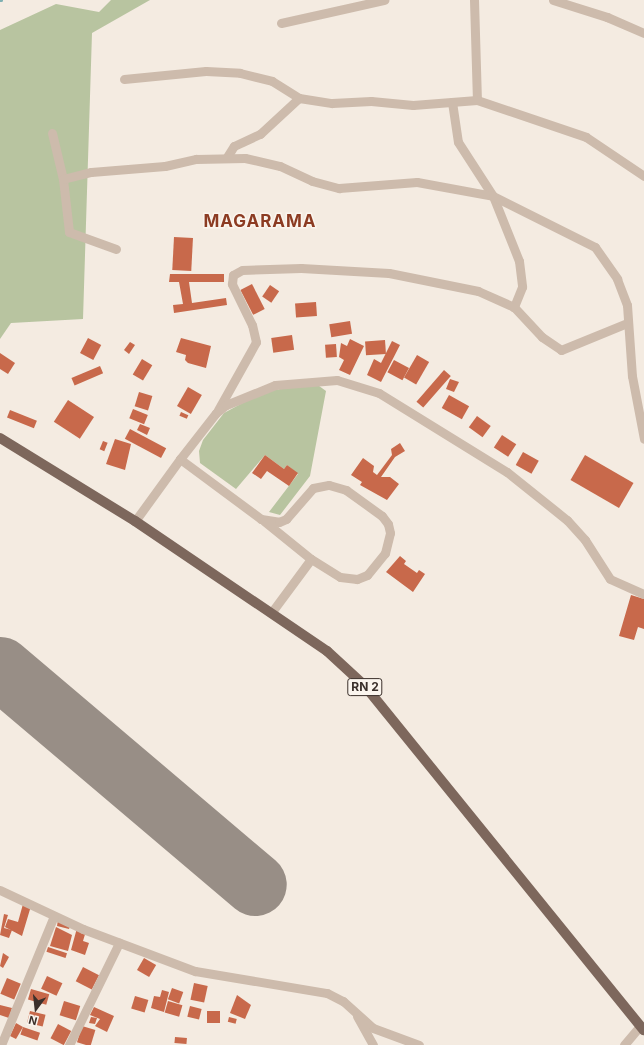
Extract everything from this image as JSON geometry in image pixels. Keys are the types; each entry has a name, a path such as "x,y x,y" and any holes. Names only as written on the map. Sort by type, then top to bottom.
{"main road":[{"name":"RN 2","path":"0,438 135,521 271,613 327,652 365,686 642,1028"}],"street":[{"path":"281,23 384,0"},
{"path":"474,0 477,100"},
{"path":"553,0 607,17 644,33"},
{"path":"124,79 206,71 240,72 272,81 299,98 332,103 371,101 398,105 477,100 586,137 644,176"},
{"path":"227,157 234,146 260,134 299,98"},
{"path":"452,102 458,142 493,196 519,261 522,287 514,307"},
{"path":"52,133 63,179 69,232 116,249"},
{"path":"63,179 91,172 227,157 269,162 339,188 417,182 493,196 596,247 617,279 627,305 626,323 636,407 644,439"},
{"path":"135,521 216,413 256,342 252,325 232,284 237,271 301,268 404,275 478,291 514,307 542,337 560,350 626,323"},
{"path":"216,413 234,400 275,385 319,379 365,386 440,428 507,472 567,520 585,540 610,579 644,594"},
{"path":"180,459 261,519 311,559 340,576 358,579 367,575 385,553 390,533 388,524 382,516 346,490 329,485 313,488 286,519 279,522 261,519"},
{"path":"271,613 311,559"},
{"path":"0,890 54,916 195,971 327,993 355,1012 373,1028 418,1045"},
{"path":"1,1045 54,916"},
{"path":"69,1045 120,942"},
{"path":"355,1012 373,1045"},
{"path":"624,1045 642,1028"}],"green space":[{"path":"111,0 150,0 92,33 83,319 11,323 0,339 0,30 56,4 99,12"},
{"path":"315,383 326,391 310,476 280,515 269,512 298,474 287,465 284,469 265,455 236,489 200,463 199,451 203,440 224,413 263,392"}],"building":[{"path":"174,237 193,238 191,271 172,270"},
{"path":"170,274 224,274 224,282 189,282 192,303 226,298 227,305 174,313 173,305 183,304 179,282 169,282"},
{"path":"252,284 265,309 253,315 240,290"},
{"path":"270,285 279,291 271,303 262,297"},
{"path":"316,302 317,316 296,317 295,303"},
{"path":"350,321 352,334 331,337 329,324"},
{"path":"292,335 294,350 273,353 271,338"},
{"path":"88,338 101,345 93,360 80,353"},
{"path":"181,338 211,346 206,368 188,363 185,360 186,355 176,352"},
{"path":"350,339 364,346 350,375 339,370 344,360 339,357 341,343 347,346"},
{"path":"385,340 386,354 366,355 365,341"},
{"path":"392,341 400,345 381,382 367,375 374,359 381,363"},
{"path":"130,342 135,345 129,354 124,350"},
{"path":"336,344 337,357 326,358 325,345"},
{"path":"0,353 15,363 8,374 0,369"},
{"path":"417,355 429,362 416,385 404,378"},
{"path":"142,359 152,365 143,381 133,374"},
{"path":"394,360 409,368 402,380 387,372"},
{"path":"100,366 103,373 75,385 71,378"},
{"path":"444,370 451,376 423,408 416,402"},
{"path":"450,379 459,382 454,392 446,389"},
{"path":"188,387 202,395 191,414 177,406"},
{"path":"139,392 152,396 148,410 135,406"},
{"path":"449,395 469,406 462,419 442,408"},
{"path":"68,400 94,417 80,439 54,422"},
{"path":"133,409 148,415 144,424 129,418"},
{"path":"10,410 37,421 34,428 7,417"},
{"path":"181,412 188,415 187,419 179,416"},
{"path":"477,416 491,426 483,437 469,427"},
{"path":"140,424 150,428 147,435 137,430"},
{"path":"130,429 166,448 161,458 125,439"},
{"path":"502,435 516,444 508,457 494,448"},
{"path":"115,439 131,444 125,470 106,464"},
{"path":"103,441 108,443 104,451 100,449"},
{"path":"400,443 405,451 395,457 381,477 390,477 399,484 387,500 360,485 362,482 351,475 363,458 374,466 373,472 377,475 392,455 391,449"},
{"path":"523,452 539,461 531,474 516,465"},
{"path":"265,455 284,469 287,465 298,473 289,486 267,471 261,479 252,473"},
{"path":"585,455 633,483 619,508 570,480"},
{"path":"400,556 406,561 404,564 417,573 419,570 425,574 413,592 386,572"},
{"path":"631,595 644,599 644,629 638,627 634,640 619,636"},
{"path":"23,904 31,906 22,936 5,927 8,919 18,922"},
{"path":"4,914 8,915 4,928 12,930 9,938 0,935"},
{"path":"58,920 71,924 69,929 57,926"},
{"path":"56,927 72,935 68,951 50,946"},
{"path":"77,928 86,931 83,941 89,943 85,955 71,950"},
{"path":"48,947 67,953 65,958 46,952"},
{"path":"3,953 9,957 3,968 0,966"},
{"path":"144,958 156,965 149,977 137,970"},
{"path":"83,967 99,975 92,989 76,981"},
{"path":"47,976 62,983 56,996 41,989"},
{"path":"7,978 21,984 14,1000 0,994"},
{"path":"194,983 208,986 204,1003 190,1000"},
{"path":"172,988 183,992 179,1003 168,999"},
{"path":"31,989 49,994 46,1005 28,1000"},
{"path":"162,990 169,992 164,1012 151,1008 154,996 160,997"},
{"path":"237,995 251,1005 245,1019 230,1013"},
{"path":"135,996 148,1000 145,1013 131,1008"},
{"path":"64,1001 80,1006 76,1020 60,1015"},
{"path":"168,1001 182,1005 179,1017 165,1013"},
{"path":"0,1005 12,1008 9,1018 0,1015"},
{"path":"190,1006 202,1009 199,1020 187,1017"},
{"path":"94,1007 114,1016 107,1032 95,1026 100,1019 90,1015"},
{"path":"30,1011 46,1015 43,1027 27,1023"},
{"path":"207,1011 220,1011 220,1023 207,1023"},
{"path":"91,1017 97,1018 95,1024 89,1023"},
{"path":"229,1017 237,1019 236,1024 228,1022"},
{"path":"16,1023 23,1027 16,1039 10,1036"},
{"path":"58,1024 71,1031 64,1045 50,1038"},
{"path":"82,1026 95,1030 91,1045 77,1042"},
{"path":"23,1027 40,1033 37,1040 20,1035"},
{"path":"175,1037 187,1038 186,1044 174,1043"}],"runway":[{"path":"0,668 255,884"}],"district":[{"name":"MAGARAMA","path":"260,222"}]}
